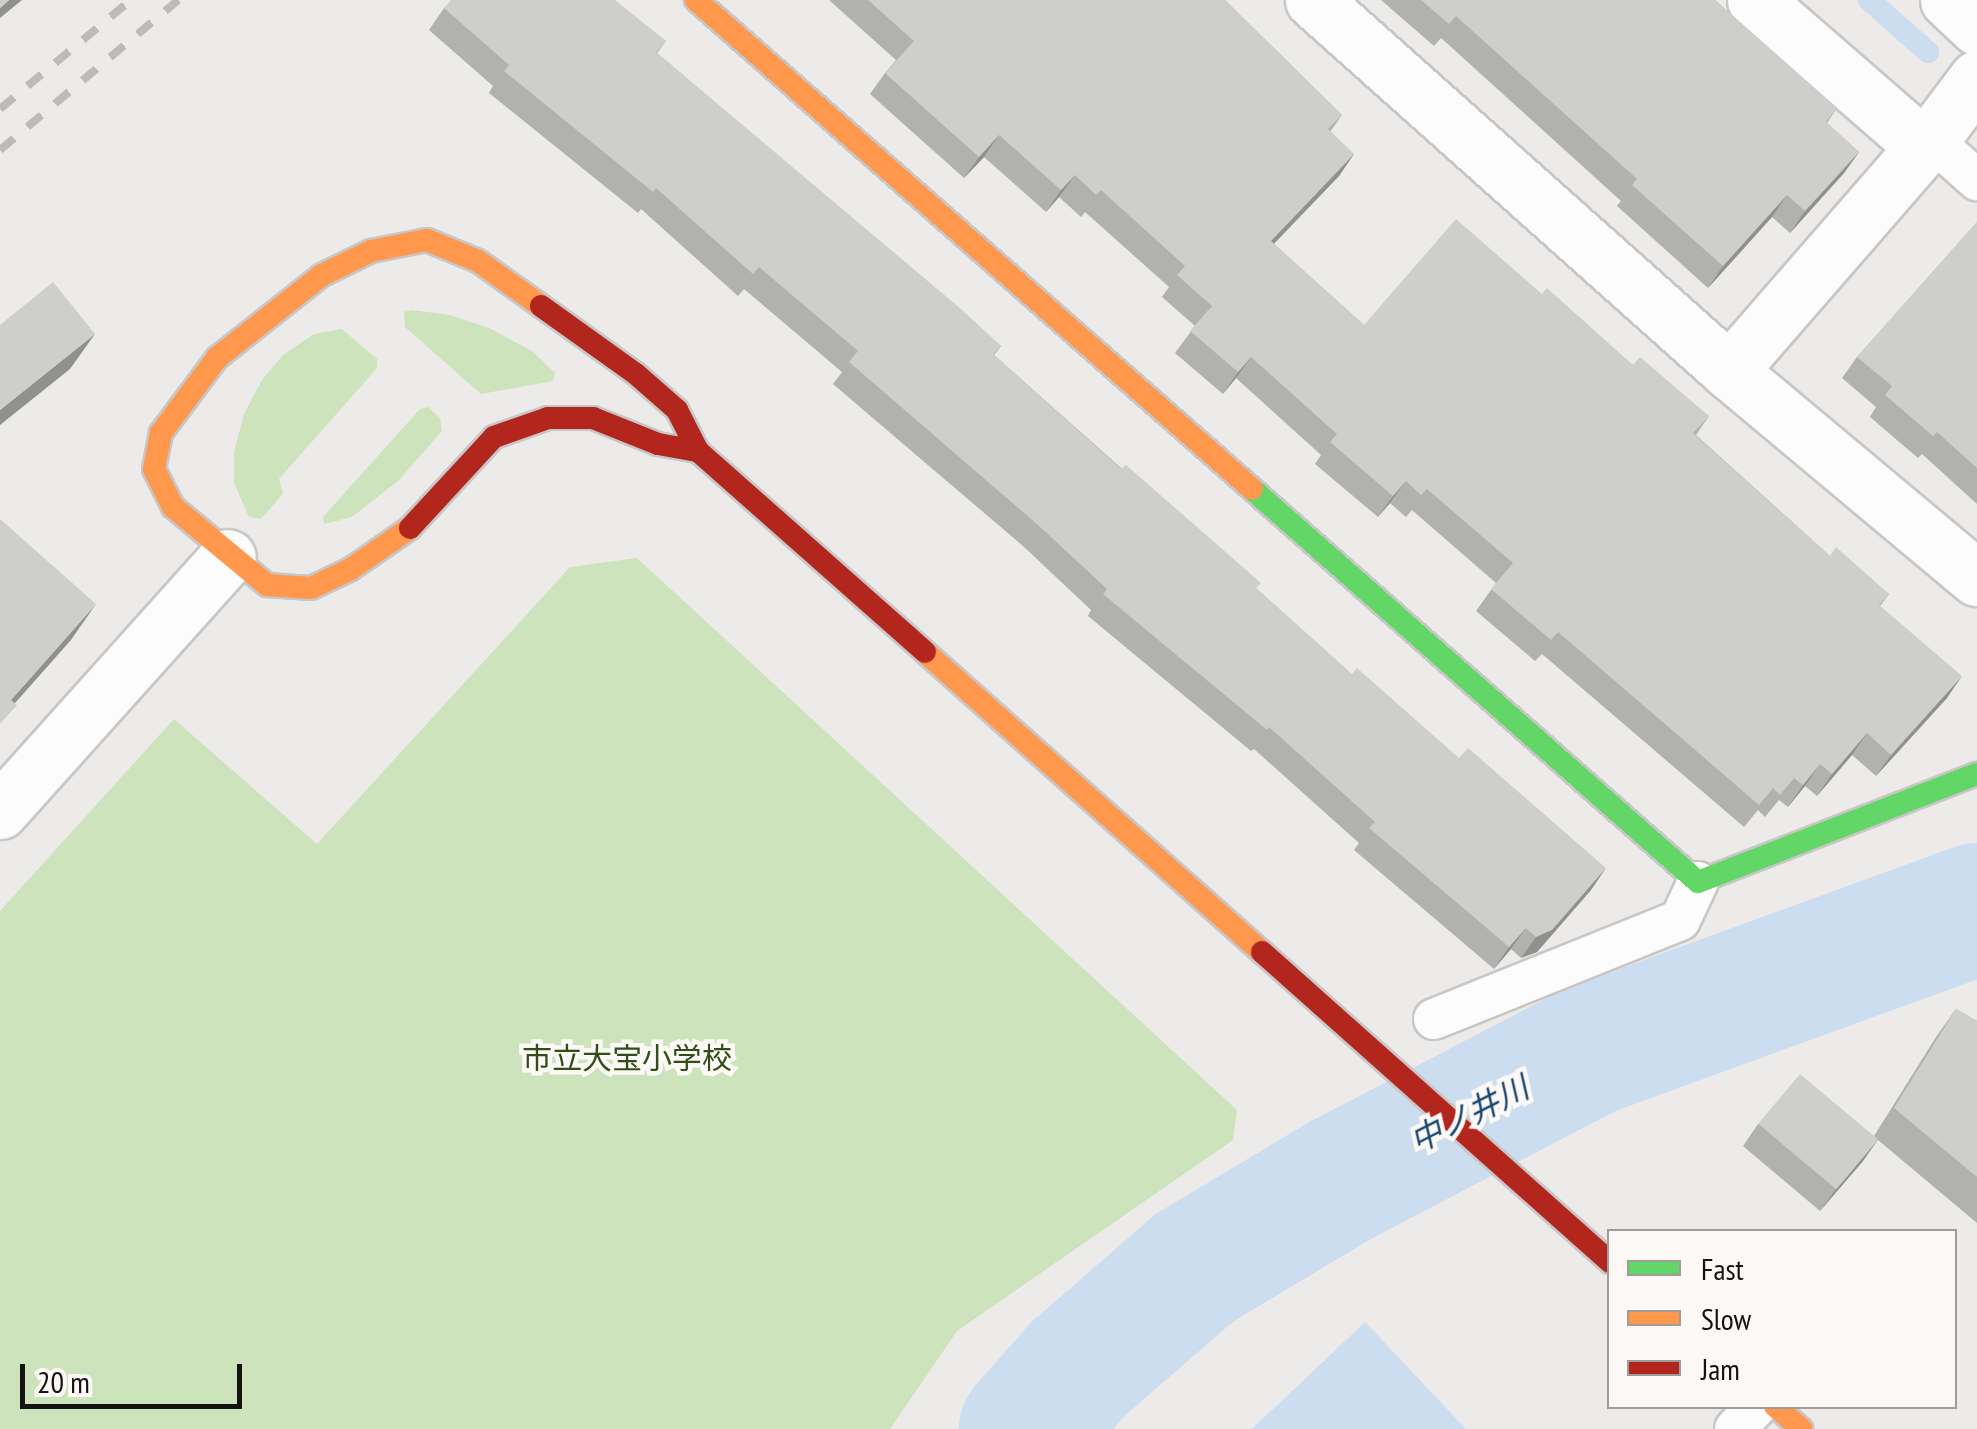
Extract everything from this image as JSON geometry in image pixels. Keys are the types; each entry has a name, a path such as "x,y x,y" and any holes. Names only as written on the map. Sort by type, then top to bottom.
{"street":[{"path":"696,0 1698,882 1977,774"},
{"path":"1313,0 1728,371 1977,578"},
{"path":"1755,0 1928,143"},
{"path":"1948,0 1977,27"},
{"path":"1728,371 1928,143 1977,78"},
{"path":"698,451 658,444 593,418 548,418 494,437 409,530 351,569 312,588 267,585 228,557 172,507 154,469 161,433 217,358 322,276 371,251 428,240 478,261 636,374 677,410 698,451 1607,1259"},
{"path":"0,811 228,557"},
{"path":"1778,1409 1801,1429"}],"lane":[{"path":"1928,143 1977,180"},
{"path":"1434,1019 1680,920 1698,882"},
{"path":"1735,1429 1754,1409"}],"green space":[{"path":"404,312 450,315 489,328 532,351 555,373 553,381 481,394 405,327"},
{"path":"342,329 377,359 377,368 279,479 283,494 261,519 249,517 234,483 234,452 244,414 262,380 283,355 314,334"},
{"path":"428,407 440,418 442,431 399,480 352,517 324,524 323,517 420,409"},
{"name":"市立大宝小学校","path":"637,558 1237,1110 1233,1140 957,1331 890,1429 0,1429 0,911 174,719 317,844 570,567"}],"water":[{"path":"1365,1322 1466,1429 1252,1429"}],"building":[{"path":"451,0 615,0 666,41 656,52 961,309 1001,346 993,354 1121,469 1126,465 1261,583 1256,588 1352,674 1357,668 1459,758 1468,748 1606,868 1552,930 1536,937 1526,928 1509,947 1369,828 1375,822 1269,727 1267,730 1103,594 1107,589 1038,525 849,362 858,351 759,267 753,274 656,188 653,192 504,71 509,65 444,8"},
{"path":"868,0 1225,0 1342,115 1328,129 1354,154 1271,241 1364,325 1456,219 1542,294 1547,288 1633,365 1640,357 1709,416 1693,433 1830,556 1836,547 1889,594 1879,605 1962,676 1891,755 1867,733 1832,774 1820,764 1803,785 1794,778 1780,795 1773,788 1759,805 1558,632 1551,640 1491,589 1513,563 1427,489 1421,495 1406,481 1393,496 1330,442 1337,434 1251,357 1238,372 1190,331 1212,306 1177,275 1185,266 1101,190 1096,195 1075,175 1061,190 999,135 979,157 885,73 914,41"},
{"path":"1421,0 1715,0 1837,108 1826,122 1859,152 1805,211 1787,195 1723,266 1632,185 1637,179 1456,16 1449,24"},
{"path":"1977,222 1977,468 1937,432 1933,436 1885,395 1892,386 1857,357"},
{"path":"53,282 95,334 0,410 0,325"},
{"path":"0,519 96,604 11,700 17,705 0,724"},
{"path":"1956,1009 1977,1021 1977,1177 1894,1108"},
{"path":"1800,1074 1878,1140 1836,1189 1758,1124"}],"waterway":[{"path":"1869,0 1928,52"},
{"name":"中ノ井川","path":"1025,1429 1078,1369 1194,1268 1343,1179 1590,1050 1977,909"}],"railway":[{"path":"0,109 131,0"},
{"path":"0,150 178,0"}],"traffic: fast":[{"path":"1252,489 1698,882 1977,774"}],"traffic: slow":[{"path":"696,0 1252,489"},
{"path":"410,528 351,569 311,588 267,585 173,507 154,469 161,433 217,358 322,275 371,251 427,240 478,261 541,306"},
{"path":"925,652 1262,952"},
{"path":"1778,1409 1801,1429"}],"traffic: jam":[{"path":"541,306 636,374 677,410 698,451 925,652"},
{"path":"410,528 494,437 548,418 593,418 658,444 698,451"},
{"path":"1262,952 1607,1259"}]}
